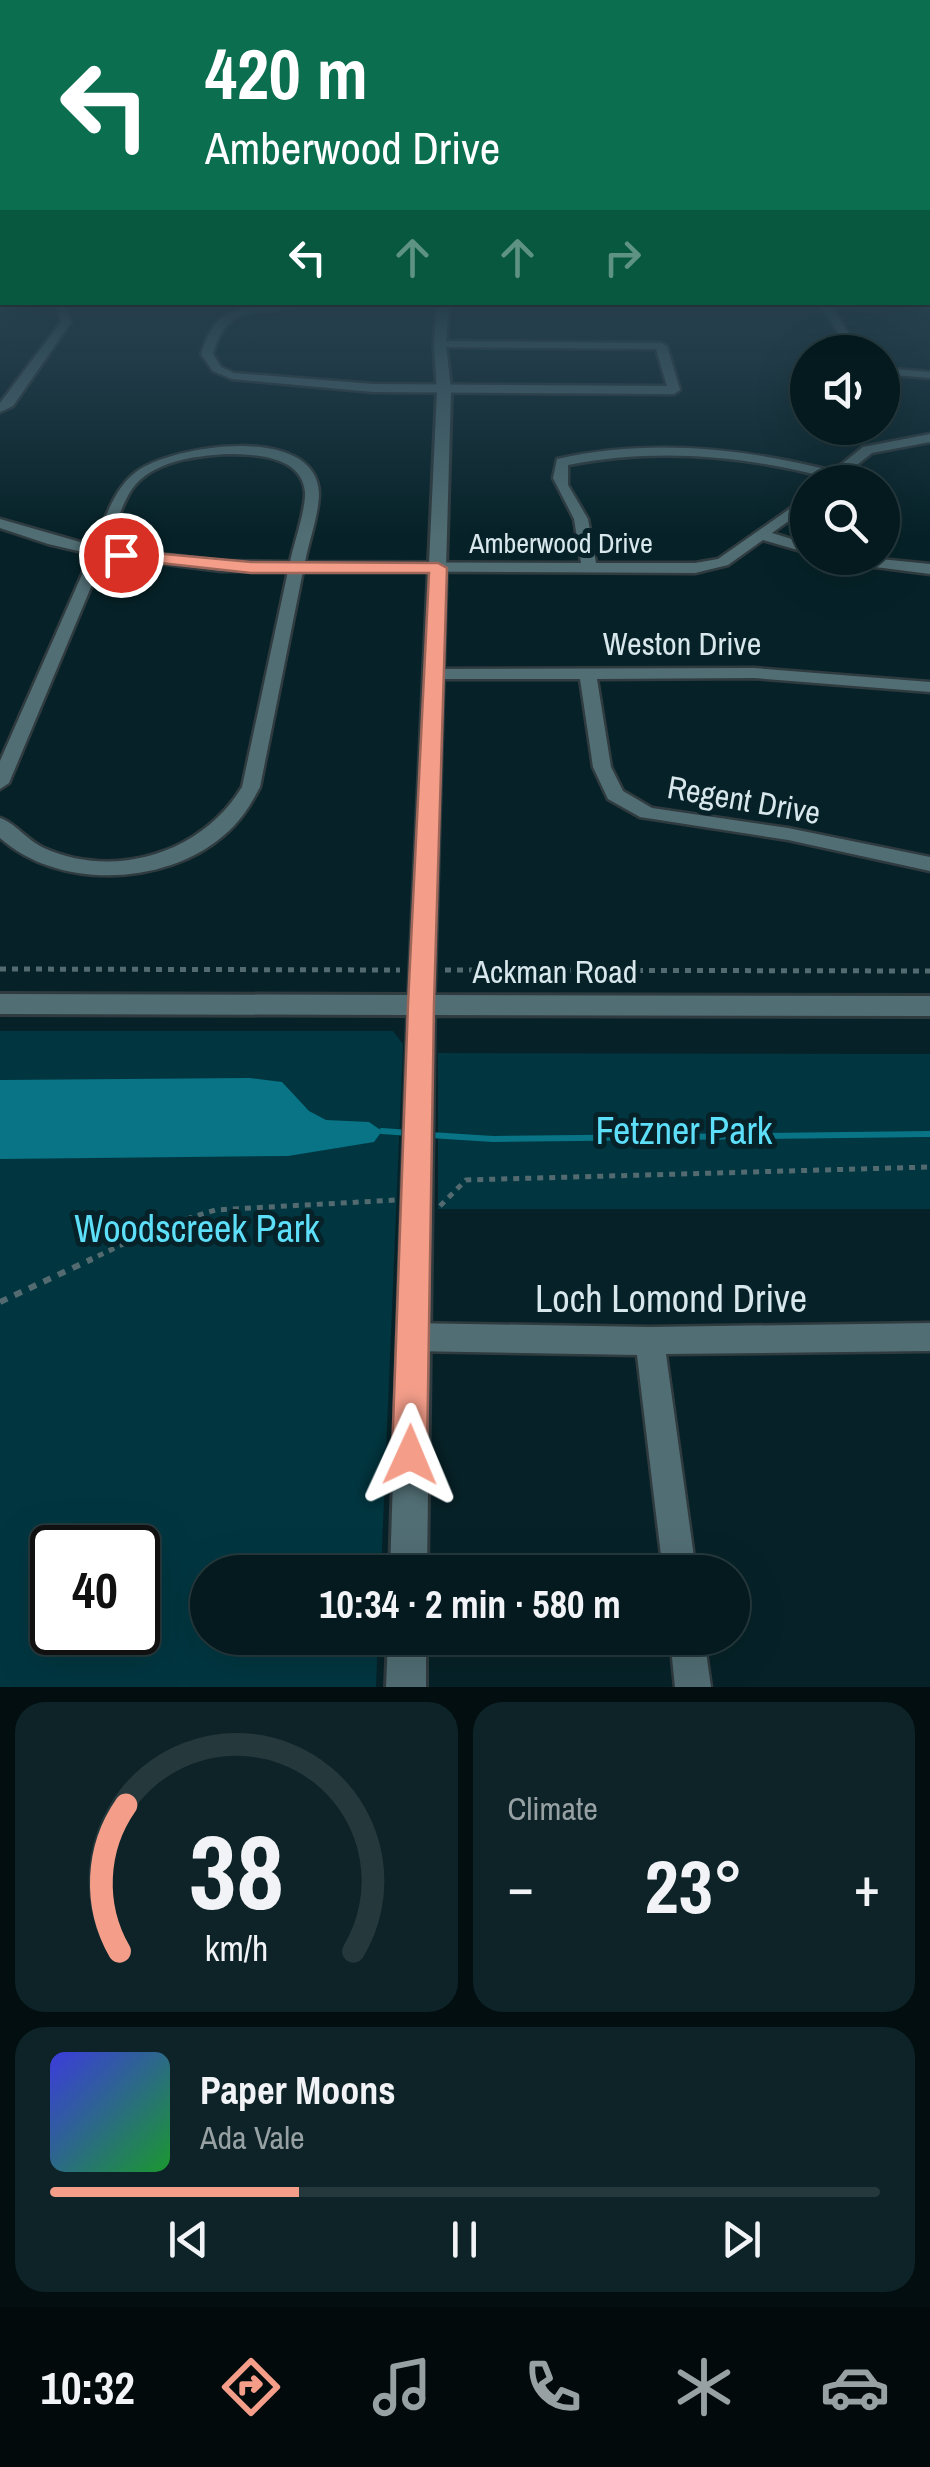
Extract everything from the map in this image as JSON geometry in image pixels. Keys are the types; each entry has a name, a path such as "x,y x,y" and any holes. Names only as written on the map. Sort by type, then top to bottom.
{"street":[{"path":"0,408 24,381"},
{"path":"299,381 444,391 674,390 671,381"},
{"path":"408,1555 411,1337 443,381"},
{"path":"849,465 868,450 930,438"},
{"path":"0,783 126,488 136,477 184,455 246,451 283,457 304,470 311,482 296,568 252,787 242,809 222,828 175,855 149,864 90,868 45,858 12,840 0,824"},
{"path":"589,567 582,521 560,488 557,475 562,462 612,454 745,455 796,465"},
{"name":"Amberwood Drive","path":"0,523 54,542 186,564 296,568 695,568 722,562 790,514"},
{"path":"763,535 790,543"},
{"path":"900,565 930,569"},
{"name":"Weston Drive","path":"434,674 782,674 930,687"},
{"name":"Regent Drive","path":"588,674 602,767 615,795 647,814 788,834 930,864"},
{"name":"Ackman Road","path":"0,1004 930,1006"},
{"name":"Loch Lomond Drive","path":"411,1337 650,1341 930,1336"},
{"path":"650,1341 677,1555"},
{"path":"406,1655 406,1687"},
{"path":"689,1655 693,1687"}],"path":[{"path":"0,969 930,971"},
{"path":"0,1302 158,1228 215,1210 391,1201 416,1196 438,1209 466,1180 930,1167"}],"green space":[{"name":"Woodscreek Park","path":"0,1031 393,1031 403,1044 382,1555 190,1555 190,1655 377,1655 376,1687 0,1687"},
{"name":"Fetzner Park","path":"438,1053 930,1054 930,1209 438,1209"}],"shaded area":[{"path":"249,1078 282,1082 309,1111 326,1120 369,1122 382,1131 374,1142 288,1156 0,1159 0,1080"}],"waterway":[{"path":"382,1131 409,1133"},
{"path":"430,1135 493,1139 930,1134"}],"route":[{"path":"121,555 251,568 438,568 421,1004 410,1455"}]}
